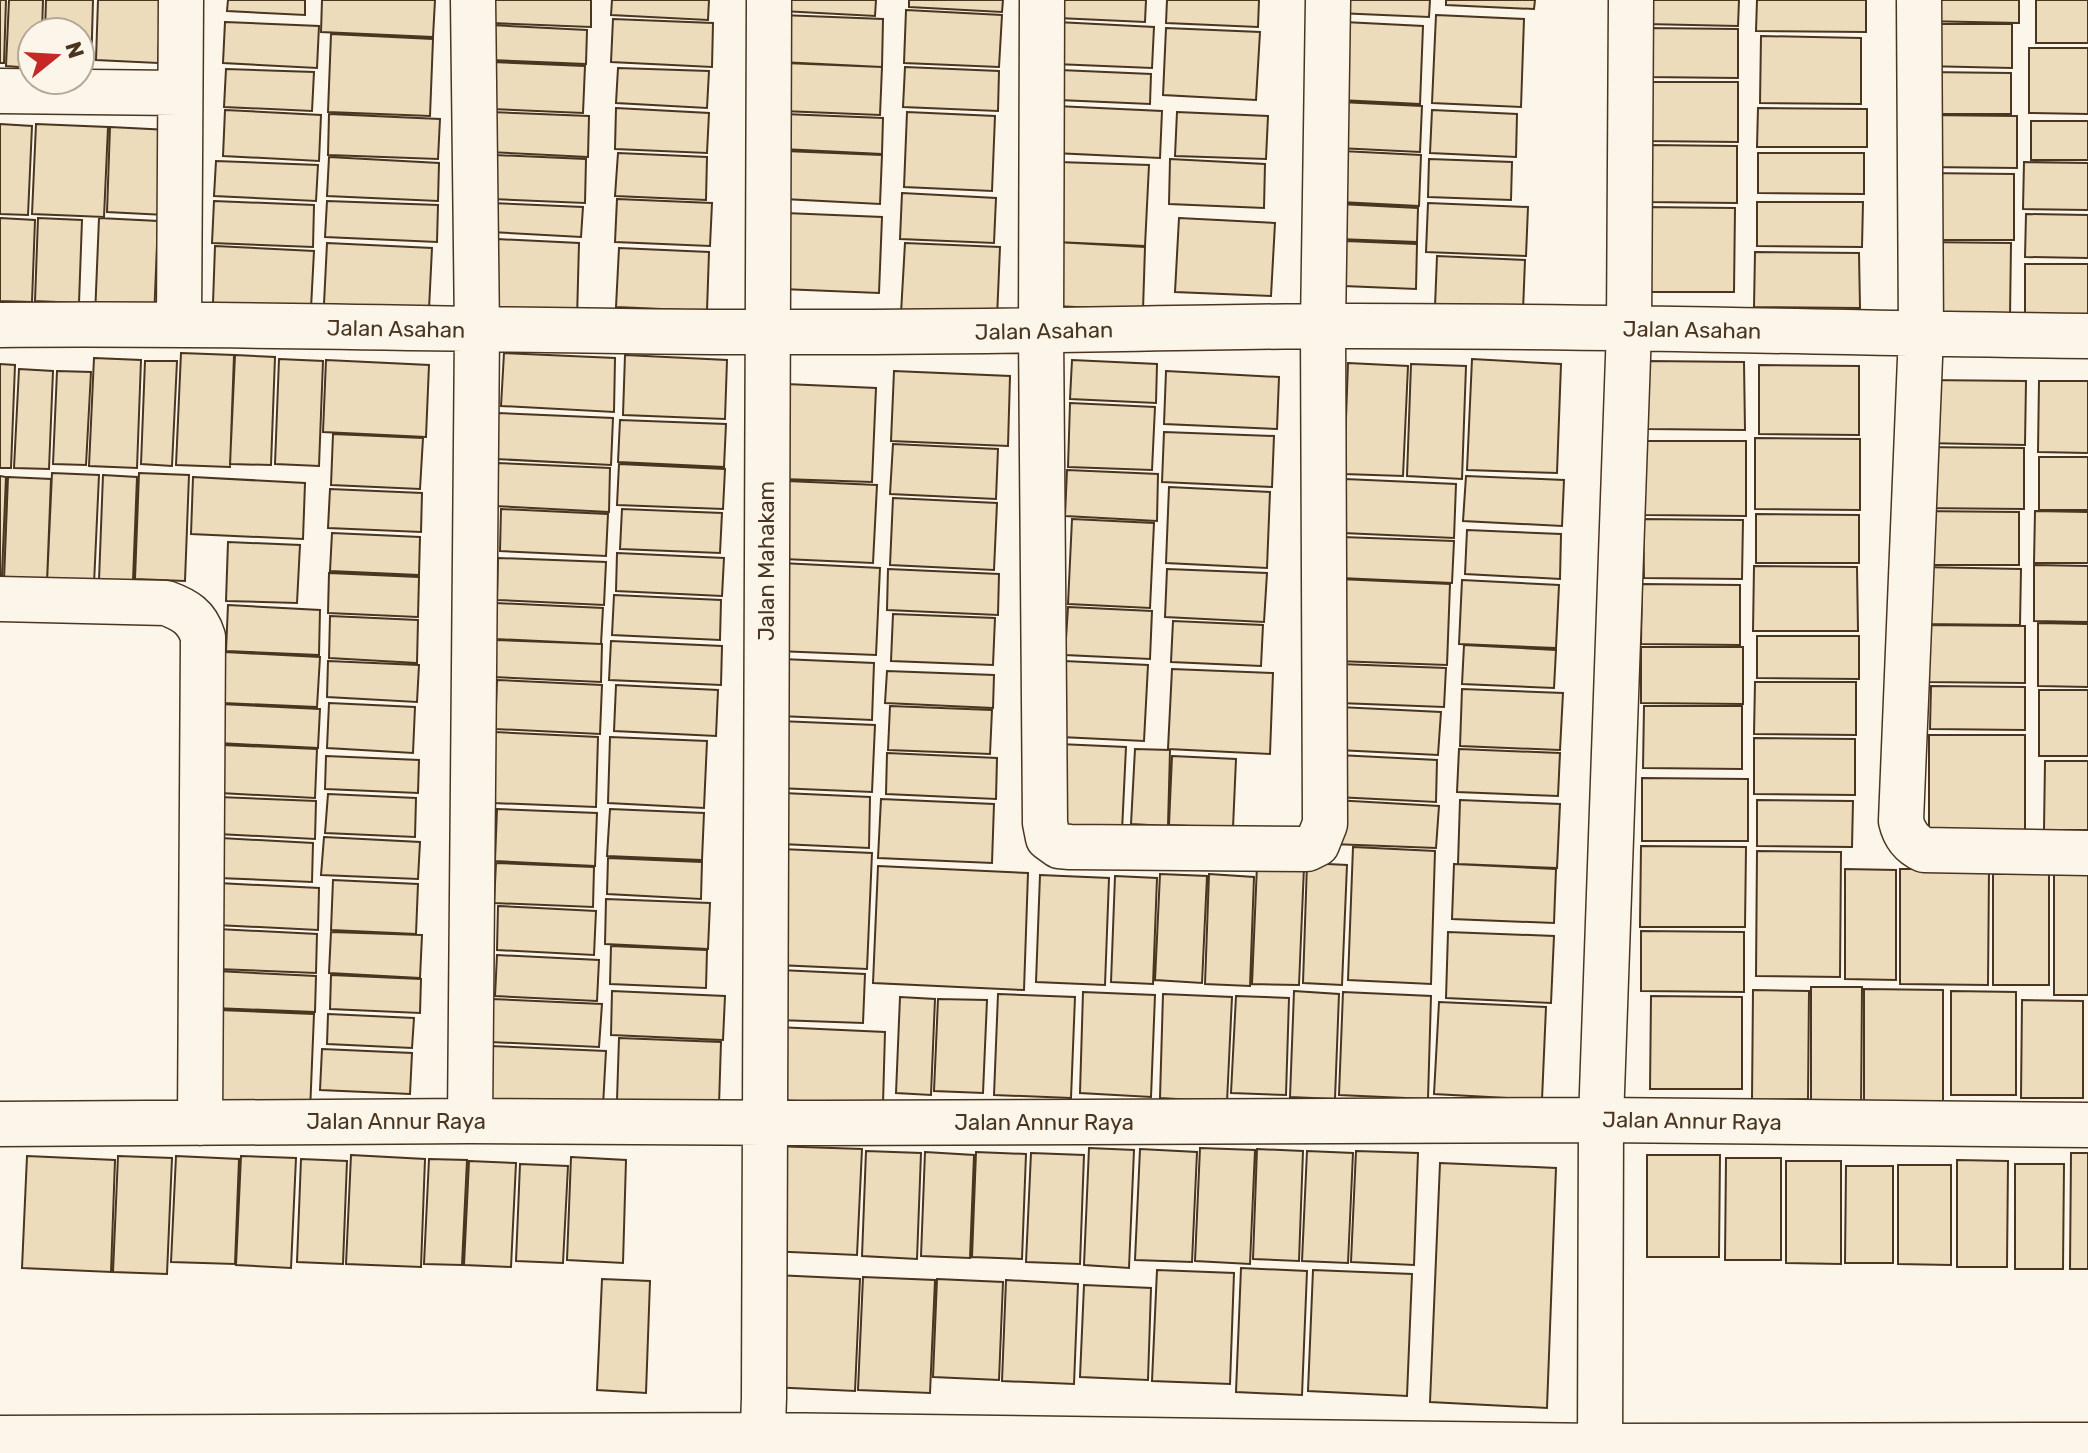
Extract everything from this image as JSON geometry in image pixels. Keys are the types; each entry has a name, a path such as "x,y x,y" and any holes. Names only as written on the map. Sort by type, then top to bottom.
{"street":[{"path":"179,323 178,93 181,0"},
{"path":"470,1121 477,331 473,0"},
{"name":"Jalan Mahakam","path":"763,1444 769,0"},
{"path":"1042,0 1041,332 1045,823 1048,838 1059,846 1070,847 1307,849 1317,844 1325,824 1323,326 1328,0"},
{"path":"1600,1449 1601,1120 1629,329 1631,0"},
{"path":"1919,0 1921,334 1901,821 1914,845 1924,850 2088,853"},
{"path":"0,91 178,93"},
{"name":"Jalan Asahan","path":"0,325 179,323 477,331 767,332 1041,332 1323,326 2088,336"},
{"path":"0,599 166,603 191,615 200,628 203,637 200,1123"},
{"name":"Jalan Annur Raya","path":"1,1122 1601,1120 2088,1125"},
{"path":"0,1438 1600,1449 2088,1445"}],"building":[{"path":"0,0 6,0 4,63 0,63"},
{"path":"9,0 43,0 42,16 16,16 16,67 6,66"},
{"path":"46,0 93,0 93,16 46,16"},
{"path":"98,0 161,0 158,63 96,60"},
{"path":"228,0 305,0 305,15 227,11"},
{"path":"322,0 435,0 433,37 321,32"},
{"path":"492,0 591,0 591,27 491,23"},
{"path":"612,0 709,0 708,20 611,15"},
{"path":"782,0 876,0 875,16 782,11"},
{"path":"909,0 1003,0 1002,12 909,7"},
{"path":"1059,0 1146,0 1145,22 1058,18"},
{"path":"1167,0 1259,0 1258,27 1166,23"},
{"path":"1338,0 1430,0 1429,17 1337,13"},
{"path":"1446,0 1535,0 1534,9 1446,5"},
{"path":"1645,0 1739,0 1738,26 1645,24"},
{"path":"1757,0 1866,0 1866,32 1756,31"},
{"path":"1923,0 2019,0 2019,23 1922,21"},
{"path":"2036,0 2088,0 2088,43 2036,43"},
{"path":"906,10 1002,15 999,67 904,63"},
{"path":"781,15 883,19 882,67 780,62"},
{"path":"1436,15 1524,19 1521,107 1432,103"},
{"path":"613,19 713,23 712,67 611,62"},
{"path":"225,22 319,26 317,68 223,63"},
{"path":"1057,22 1154,27 1152,68 1055,64"},
{"path":"1344,22 1423,26 1420,104 1340,100"},
{"path":"1923,24 2012,24 2012,68 1923,66"},
{"path":"490,25 587,30 586,64 489,60"},
{"path":"1166,28 1260,32 1256,100 1163,95"},
{"path":"1645,28 1738,29 1738,78 1645,77"},
{"path":"331,34 433,39 430,116 328,112"},
{"path":"1761,36 1861,38 1861,104 1760,103"},
{"path":"2029,48 2088,48 2088,114 2029,113"},
{"path":"492,62 585,66 583,113 490,109"},
{"path":"785,63 882,67 880,115 783,111"},
{"path":"905,67 999,71 998,111 903,107"},
{"path":"618,68 709,71 707,108 616,103"},
{"path":"226,69 314,72 312,111 224,107"},
{"path":"1060,70 1151,74 1150,104 1059,100"},
{"path":"1925,72 2011,73 2011,114 1925,114"},
{"path":"1645,82 1738,82 1738,142 1644,141"},
{"path":"1340,102 1422,106 1420,152 1338,148"},
{"path":"1056,106 1162,111 1160,158 1054,153"},
{"path":"616,108 709,113 707,153 615,149"},
{"path":"1758,108 1867,109 1867,147 1757,147"},
{"path":"225,110 321,115 319,161 223,156"},
{"path":"1432,110 1517,114 1516,157 1430,153"},
{"path":"491,112 589,116 588,157 489,152"},
{"path":"907,112 995,116 992,191 904,187"},
{"path":"1177,112 1268,116 1266,159 1175,156"},
{"path":"329,114 440,119 438,159 328,155"},
{"path":"784,114 883,118 882,154 782,149"},
{"path":"1925,115 2017,116 2017,168 1925,167"},
{"path":"2031,121 2088,121 2088,160 2031,160"},
{"path":"0,124 32,126 28,215 0,214"},
{"path":"36,124 108,127 104,217 32,214"},
{"path":"110,127 169,130 165,215 107,212"},
{"path":"1647,145 1737,146 1737,203 1646,202"},
{"path":"785,151 882,155 880,204 784,199"},
{"path":"1342,151 1421,155 1419,206 1340,202"},
{"path":"618,153 707,157 706,200 615,196"},
{"path":"1758,153 1864,153 1864,194 1758,193"},
{"path":"494,155 586,159 585,203 492,199"},
{"path":"329,157 439,163 438,201 327,196"},
{"path":"1170,159 1265,164 1264,208 1169,204"},
{"path":"1429,159 1512,162 1511,200 1428,197"},
{"path":"216,161 318,165 316,201 214,196"},
{"path":"1059,162 1149,165 1145,246 1056,242"},
{"path":"2024,162 2088,163 2088,210 2023,209"},
{"path":"1924,173 2014,174 2014,240 1923,240"},
{"path":"902,193 996,198 994,243 900,239"},
{"path":"617,199 712,203 710,246 615,242"},
{"path":"214,201 314,205 313,247 212,243"},
{"path":"327,201 438,205 437,242 325,237"},
{"path":"1757,202 1863,202 1862,247 1757,246"},
{"path":"491,203 583,207 581,237 491,232"},
{"path":"1428,203 1528,207 1526,256 1426,252"},
{"path":"1339,204 1418,208 1417,242 1338,239"},
{"path":"1645,207 1735,208 1734,292 1646,292"},
{"path":"785,213 882,217 879,293 782,289"},
{"path":"2026,214 2088,215 2088,258 2025,257"},
{"path":"0,218 35,220 32,302 0,301"},
{"path":"38,218 82,220 79,303 35,301"},
{"path":"99,218 158,221 154,319 95,316"},
{"path":"1179,218 1275,223 1271,296 1175,292"},
{"path":"497,239 579,243 577,319 494,315"},
{"path":"1346,241 1417,244 1416,289 1344,286"},
{"path":"1056,242 1145,247 1143,310 1053,306"},
{"path":"1922,242 2011,243 2010,317 1922,315"},
{"path":"327,243 432,248 429,309 324,304"},
{"path":"905,243 1000,247 997,318 901,313"},
{"path":"215,246 314,251 311,308 213,303"},
{"path":"619,248 709,252 707,311 616,307"},
{"path":"1755,252 1859,253 1860,308 1754,307"},
{"path":"1437,256 1525,260 1523,311 1435,307"},
{"path":"2025,264 2088,264 2088,321 2025,321"},
{"path":"181,353 234,355 230,467 176,465"},
{"path":"504,353 615,358 614,412 501,406"},
{"path":"235,355 275,357 271,465 230,464"},
{"path":"625,355 727,360 725,419 623,415"},
{"path":"94,358 141,360 137,468 89,466"},
{"path":"279,359 323,361 319,466 275,464"},
{"path":"1472,359 1561,364 1557,473 1467,470"},
{"path":"326,360 429,365 426,437 323,432"},
{"path":"1072,360 1157,364 1156,403 1070,399"},
{"path":"145,361 177,361 172,466 141,464"},
{"path":"1648,361 1744,362 1745,430 1648,429"},
{"path":"1348,363 1408,366 1403,476 1344,474"},
{"path":"0,364 15,365 11,468 0,468"},
{"path":"1411,364 1466,366 1462,479 1407,476"},
{"path":"1759,365 1859,366 1859,435 1759,434"},
{"path":"19,369 53,371 49,469 14,468"},
{"path":"57,371 91,372 86,465 53,464"},
{"path":"894,371 1010,376 1008,446 891,441"},
{"path":"1166,371 1279,377 1277,429 1164,424"},
{"path":"1924,380 2026,381 2025,445 1924,443"},
{"path":"2039,381 2088,381 2088,453 2038,452"},
{"path":"786,384 876,388 872,482 782,479"},
{"path":"1070,403 1155,407 1152,470 1068,467"},
{"path":"498,413 613,418 611,465 496,459"},
{"path":"620,420 726,424 724,467 618,462"},
{"path":"1164,432 1274,436 1272,487 1162,482"},
{"path":"333,434 423,438 420,489 331,485"},
{"path":"1755,438 1860,439 1860,510 1755,509"},
{"path":"1645,441 1746,441 1746,516 1645,515"},
{"path":"893,444 998,449 996,499 890,494"},
{"path":"1916,447 2024,448 2024,509 1917,508"},
{"path":"2039,457 2088,457 2088,510 2039,510"},
{"path":"496,463 610,468 609,512 494,506"},
{"path":"619,464 725,469 723,509 617,505"},
{"path":"1067,470 1158,474 1157,521 1065,516"},
{"path":"52,473 99,475 94,584 47,582"},
{"path":"139,473 189,475 185,581 135,579"},
{"path":"103,475 137,477 133,581 99,580"},
{"path":"0,476 6,477 2,575 0,575"},
{"path":"1466,476 1564,480 1562,526 1463,521"},
{"path":"8,477 51,479 47,582 4,580"},
{"path":"193,477 305,483 303,539 191,534"},
{"path":"1345,479 1456,484 1454,538 1343,533"},
{"path":"787,481 877,485 873,563 784,559"},
{"path":"1169,487 1270,492 1267,568 1166,563"},
{"path":"330,489 422,493 421,532 328,528"},
{"path":"893,498 997,503 994,570 890,565"},
{"path":"501,509 608,514 606,556 500,551"},
{"path":"622,509 722,513 720,553 620,549"},
{"path":"1915,511 2019,512 2019,565 1915,565"},
{"path":"2035,511 2088,512 2088,563 2034,563"},
{"path":"1756,514 1859,515 1859,563 1756,563"},
{"path":"1072,519 1154,523 1150,608 1068,604"},
{"path":"1643,519 1743,520 1742,579 1644,578"},
{"path":"1467,530 1561,534 1560,579 1465,574"},
{"path":"332,533 420,537 419,575 330,571"},
{"path":"1342,537 1454,541 1452,583 1340,578"},
{"path":"228,542 300,545 297,603 226,601"},
{"path":"617,553 724,558 722,596 616,591"},
{"path":"498,558 606,562 604,605 497,600"},
{"path":"781,563 880,568 876,655 777,651"},
{"path":"2034,565 2088,566 2088,622 2034,621"},
{"path":"1754,566 1857,567 1858,631 1753,631"},
{"path":"1920,567 2021,569 2020,625 1920,624"},
{"path":"888,569 999,574 998,615 887,610"},
{"path":"1167,569 1267,573 1264,622 1165,617"},
{"path":"329,573 419,577 418,617 328,613"},
{"path":"1339,579 1450,584 1447,665 1336,661"},
{"path":"1462,580 1559,585 1556,648 1459,644"},
{"path":"1642,584 1740,585 1740,645 1641,644"},
{"path":"614,595 721,600 720,640 612,635"},
{"path":"496,603 603,608 601,644 495,639"},
{"path":"228,605 320,610 319,655 226,651"},
{"path":"1068,607 1152,611 1150,659 1065,655"},
{"path":"893,614 995,618 993,665 891,661"},
{"path":"330,616 418,620 417,663 329,658"},
{"path":"1173,621 1263,625 1261,666 1171,662"},
{"path":"2038,623 2088,624 2088,687 2038,686"},
{"path":"1924,625 2025,626 2025,683 1924,682"},
{"path":"1757,636 1859,636 1859,679 1757,678"},
{"path":"495,640 602,644 601,682 493,677"},
{"path":"611,641 722,646 721,685 609,680"},
{"path":"1464,645 1556,650 1554,688 1462,684"},
{"path":"1641,647 1743,647 1743,704 1641,703"},
{"path":"225,652 320,657 317,707 223,703"},
{"path":"782,659 874,663 872,720 780,716"},
{"path":"328,661 419,665 417,702 327,697"},
{"path":"1064,661 1148,665 1144,741 1061,737"},
{"path":"1340,664 1446,668 1444,707 1339,703"},
{"path":"1172,669 1273,673 1270,754 1168,749"},
{"path":"887,671 994,675 993,708 885,703"},
{"path":"497,680 602,685 600,734 495,729"},
{"path":"1755,682 1856,682 1856,735 1754,734"},
{"path":"616,685 718,690 716,736 614,731"},
{"path":"1931,686 2025,687 2025,730 1930,729"},
{"path":"1462,689 1563,693 1560,750 1460,746"},
{"path":"2039,690 2088,690 2088,756 2039,756"},
{"path":"329,703 415,707 413,753 327,748"},
{"path":"220,704 320,709 318,748 218,743"},
{"path":"890,706 992,710 990,754 888,750"},
{"path":"1644,706 1742,706 1742,769 1643,768"},
{"path":"1339,707 1441,712 1438,755 1338,750"},
{"path":"779,721 875,725 872,792 777,788"},
{"path":"495,732 598,737 596,807 493,803"},
{"path":"1929,735 2025,735 2025,840 1929,840"},
{"path":"610,737 707,741 704,808 608,803"},
{"path":"1754,738 1855,739 1855,795 1754,794"},
{"path":"1059,744 1126,747 1122,831 1056,828"},
{"path":"222,745 317,749 315,798 220,793"},
{"path":"1135,749 1170,750 1168,826 1131,824"},
{"path":"1459,749 1560,753 1558,796 1457,792"},
{"path":"887,753 997,758 996,799 886,794"},
{"path":"1338,755 1437,760 1436,802 1336,797"},
{"path":"326,756 419,760 418,793 325,789"},
{"path":"1172,756 1236,759 1233,828 1169,825"},
{"path":"2045,761 2088,761 2088,830 2044,830"},
{"path":"1642,778 1748,779 1748,841 1642,841"},
{"path":"783,793 870,797 869,848 781,844"},
{"path":"328,794 416,798 415,837 325,833"},
{"path":"219,797 316,801 315,839 218,834"},
{"path":"881,799 994,804 992,863 878,858"},
{"path":"1334,800 1439,806 1436,848 1332,844"},
{"path":"1460,800 1560,804 1557,868 1458,864"},
{"path":"1757,800 1853,801 1852,847 1757,846"},
{"path":"497,809 597,813 595,866 495,861"},
{"path":"610,809 704,813 702,860 607,856"},
{"path":"324,837 420,842 418,879 321,875"},
{"path":"221,838 313,843 312,882 219,878"},
{"path":"1641,846 1746,847 1745,927 1640,927"},
{"path":"1353,847 1435,851 1431,984 1348,980"},
{"path":"781,849 872,853 867,969 777,965"},
{"path":"1757,851 1841,852 1840,977 1756,976"},
{"path":"608,858 702,862 701,899 607,894"},
{"path":"496,863 594,867 593,907 494,903"},
{"path":"1307,863 1347,865 1342,985 1303,983"},
{"path":"1454,864 1556,869 1554,923 1452,919"},
{"path":"1257,865 1304,867 1299,985 1252,984"},
{"path":"878,866 1028,873 1024,990 873,983"},
{"path":"1845,869 1896,870 1896,980 1845,979"},
{"path":"1900,869 1989,869 1988,985 1900,984"},
{"path":"1160,874 1207,876 1202,983 1155,980"},
{"path":"1209,874 1254,877 1250,986 1205,984"},
{"path":"1993,874 2049,874 2049,985 1993,985"},
{"path":"2054,874 2088,875 2088,995 2054,995"},
{"path":"1040,875 1109,878 1105,985 1036,982"},
{"path":"1115,876 1157,878 1153,984 1111,982"},
{"path":"333,880 418,884 416,934 331,930"},
{"path":"218,883 319,888 318,930 216,925"},
{"path":"606,899 710,903 708,949 605,944"},
{"path":"498,906 596,911 594,955 497,950"},
{"path":"218,929 317,934 316,973 217,969"},
{"path":"1641,931 1744,932 1744,992 1641,991"},
{"path":"331,932 422,935 420,978 329,973"},
{"path":"1448,932 1554,936 1551,1003 1446,998"},
{"path":"611,946 707,950 706,988 610,984"},
{"path":"497,955 599,960 597,1001 495,996"},
{"path":"780,970 865,974 863,1023 778,1020"},
{"path":"216,971 316,976 315,1012 214,1008"},
{"path":"331,975 421,979 420,1013 330,1009"},
{"path":"1811,987 1862,987 1861,1114 1811,1113"},
{"path":"1864,989 1943,990 1943,1108 1864,1109"},
{"path":"1753,990 1809,991 1808,1099 1752,1100"},
{"path":"612,991 725,996 723,1040 611,1035"},
{"path":"1294,991 1339,994 1335,1099 1290,1097"},
{"path":"1951,991 2016,992 2016,1095 1951,1095"},
{"path":"1083,992 1155,995 1151,1097 1080,1093"},
{"path":"1343,992 1431,996 1428,1099 1339,1095"},
{"path":"998,994 1075,997 1071,1098 994,1095"},
{"path":"1163,994 1232,997 1227,1102 1160,1098"},
{"path":"1236,996 1289,998 1286,1095 1231,1093"},
{"path":"1651,996 1742,997 1742,1089 1650,1089"},
{"path":"900,997 935,999 931,1095 896,1093"},
{"path":"492,999 602,1004 599,1047 491,1042"},
{"path":"938,999 987,1000 983,1093 934,1091"},
{"path":"2022,1000 2083,1001 2083,1098 2021,1098"},
{"path":"1439,1002 1546,1007 1542,1100 1434,1094"},
{"path":"219,1010 314,1014 310,1112 215,1108"},
{"path":"328,1014 414,1018 412,1048 327,1044"},
{"path":"776,1027 885,1032 883,1104 773,1100"},
{"path":"619,1038 721,1042 719,1105 617,1100"},
{"path":"490,1046 606,1051 603,1106 487,1101"},
{"path":"322,1049 412,1053 410,1094 320,1090"},
{"path":"772,1146 862,1149 857,1255 768,1251"},
{"path":"1089,1148 1134,1150 1129,1268 1084,1265"},
{"path":"1200,1148 1255,1150 1250,1264 1195,1261"},
{"path":"1140,1149 1197,1152 1192,1262 1135,1260"},
{"path":"1257,1149 1303,1151 1299,1261 1253,1259"},
{"path":"866,1151 921,1153 917,1259 862,1256"},
{"path":"1307,1151 1353,1153 1348,1263 1302,1261"},
{"path":"1356,1151 1418,1153 1414,1265 1351,1262"},
{"path":"925,1152 974,1155 970,1258 921,1256"},
{"path":"976,1152 1026,1154 1022,1259 972,1257"},
{"path":"1031,1153 1084,1155 1080,1264 1026,1262"},
{"path":"2071,1153 2088,1153 2088,1269 2070,1269"},
{"path":"351,1155 425,1159 421,1267 346,1264"},
{"path":"1647,1155 1720,1155 1719,1257 1647,1257"},
{"path":"27,1156 115,1160 111,1272 22,1268"},
{"path":"118,1156 172,1158 167,1274 113,1272"},
{"path":"176,1156 239,1159 235,1264 171,1262"},
{"path":"241,1156 296,1158 291,1268 236,1265"},
{"path":"571,1157 626,1160 623,1263 567,1260"},
{"path":"1726,1158 1781,1158 1781,1260 1725,1260"},
{"path":"301,1159 347,1161 343,1264 297,1262"},
{"path":"429,1159 467,1160 462,1265 424,1264"},
{"path":"1957,1160 2008,1161 2007,1267 1957,1267"},
{"path":"469,1161 516,1163 511,1267 464,1265"},
{"path":"1786,1161 1841,1161 1841,1264 1786,1263"},
{"path":"1440,1163 1556,1168 1547,1408 1430,1402"},
{"path":"520,1164 568,1166 563,1263 516,1261"},
{"path":"2015,1164 2064,1164 2063,1269 2015,1269"},
{"path":"1898,1165 1951,1165 1951,1265 1898,1264"},
{"path":"1846,1166 1893,1166 1893,1263 1845,1263"},
{"path":"1241,1268 1307,1271 1302,1395 1236,1392"},
{"path":"1157,1270 1234,1273 1230,1384 1152,1381"},
{"path":"1313,1270 1412,1274 1407,1396 1308,1391"},
{"path":"775,1275 860,1279 855,1391 770,1387"},
{"path":"863,1277 935,1280 930,1393 858,1390"},
{"path":"602,1279 650,1281 646,1393 597,1390"},
{"path":"937,1279 1003,1282 999,1380 933,1377"},
{"path":"1006,1280 1078,1284 1074,1384 1002,1381"},
{"path":"1084,1285 1151,1288 1148,1380 1080,1377"}]}
